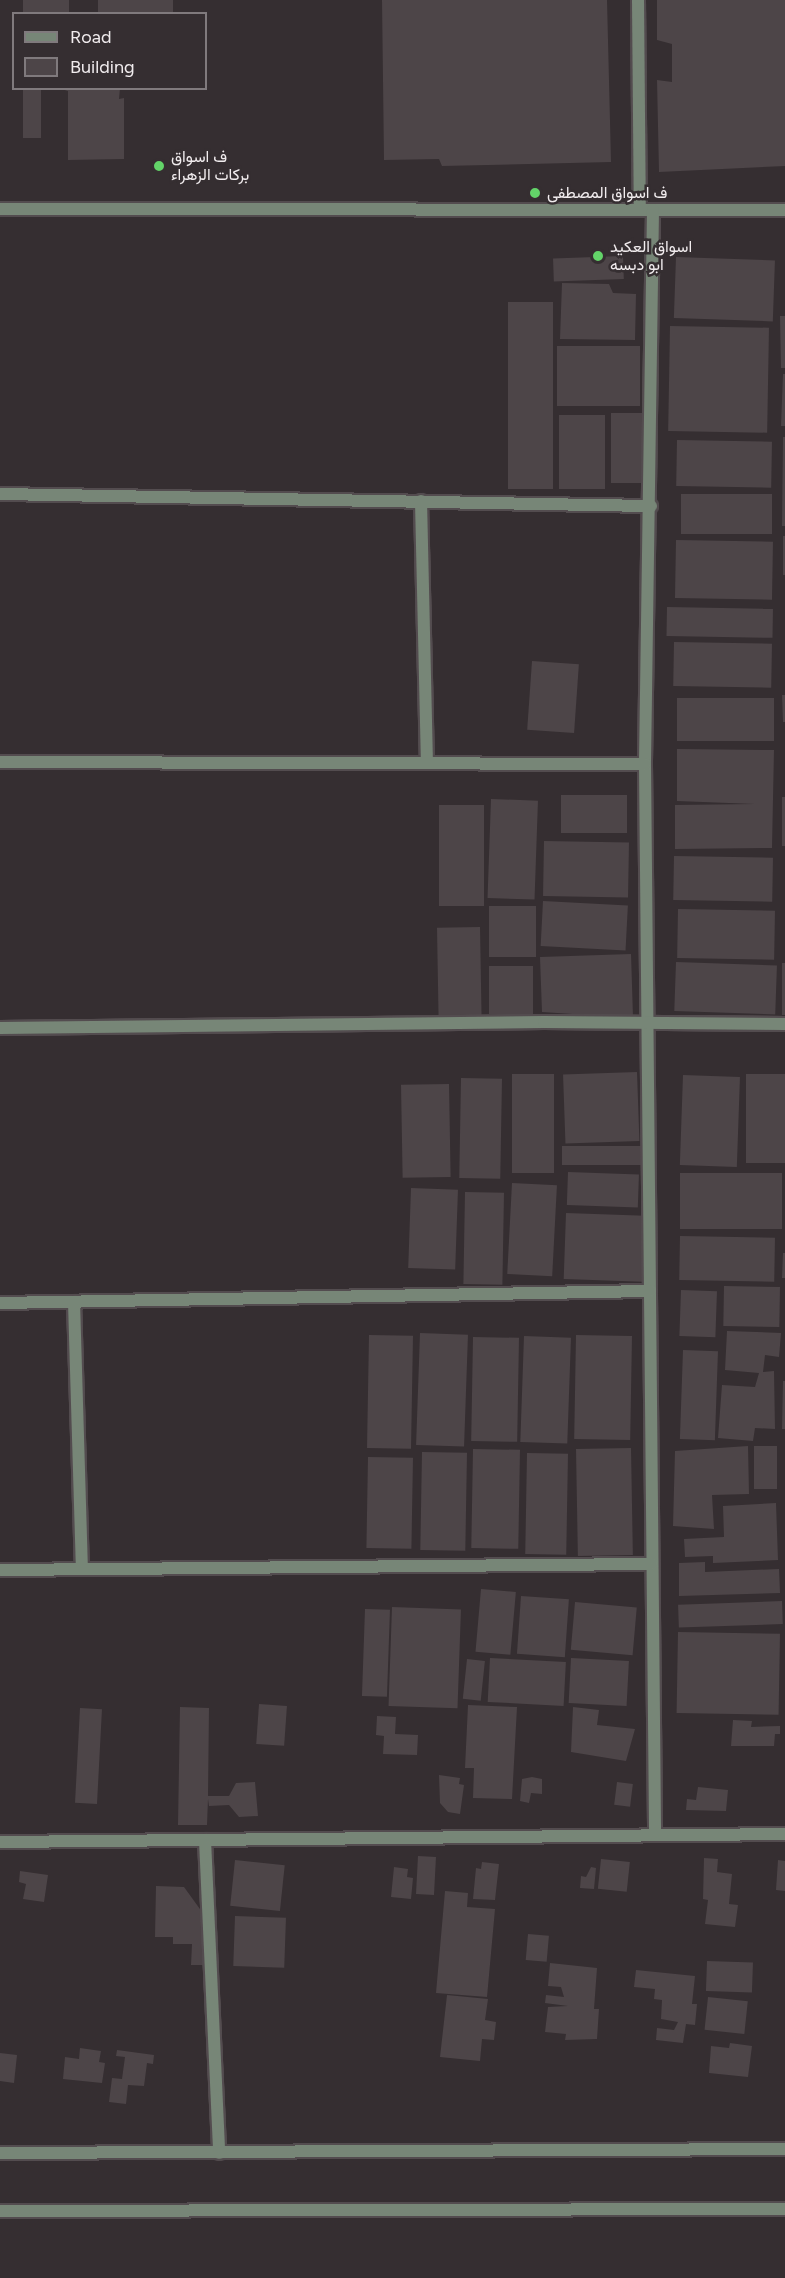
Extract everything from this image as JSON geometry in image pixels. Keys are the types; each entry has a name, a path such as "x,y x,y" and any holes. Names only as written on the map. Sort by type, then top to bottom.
{"street":[{"path":"638,0 640,210"},
{"path":"0,209 785,210"},
{"path":"653,210 651,506 645,764 655,1832"},
{"path":"0,494 651,506"},
{"path":"421,501 427,764"},
{"path":"0,762 645,764"},
{"path":"0,1028 544,1022 648,1025 785,1024"},
{"path":"0,1303 650,1291"},
{"path":"74,1302 81,1569"},
{"path":"0,1570 652,1564"},
{"path":"0,1842 655,1832 785,1834"},
{"path":"205,1840 219,2153"},
{"path":"0,2153 785,2149"},
{"path":"0,2211 785,2209"}],"building":[{"path":"23,0 69,0 69,12 23,12"},
{"path":"98,0 173,0 173,12 98,12"},
{"path":"382,0 607,0 611,162 442,166 439,159 384,160"},
{"path":"657,0 785,0 785,166 659,172 657,80 672,82 672,44 657,40"},
{"path":"23,90 41,90 41,138 23,138"},
{"path":"65,90 120,90 119,99 124,98 124,159 68,160 68,91"},
{"path":"623,256 624,279 554,281 553,258"},
{"path":"676,257 775,260 773,321 674,318"},
{"path":"562,283 609,284 613,293 636,294 635,340 560,339"},
{"path":"508,302 553,302 553,489 508,489"},
{"path":"780,316 785,316 785,368 781,368"},
{"path":"670,326 769,328 767,433 668,431"},
{"path":"557,346 640,346 640,406 557,406"},
{"path":"783,374 785,374 785,426 781,426"},
{"path":"611,413 642,413 642,483 611,483"},
{"path":"559,415 605,415 605,489 559,489"},
{"path":"783,437 785,437 785,526 782,526"},
{"path":"677,440 772,442 771,488 676,486"},
{"path":"681,494 772,494 772,534 681,534"},
{"path":"783,536 785,536 785,575 783,575"},
{"path":"676,540 773,542 772,600 675,598"},
{"path":"667,607 773,609 772,638 666,636"},
{"path":"674,642 772,644 771,688 673,686"},
{"path":"532,661 579,664 574,733 527,730"},
{"path":"782,695 785,695 785,722 783,722"},
{"path":"677,698 774,698 774,741 677,741"},
{"path":"677,749 774,750 772,848 675,849 675,805 755,804 677,801"},
{"path":"561,795 627,795 627,833 561,833"},
{"path":"782,797 785,797 785,846 782,846"},
{"path":"491,799 538,801 535,900 488,898"},
{"path":"439,805 484,805 484,906 439,906"},
{"path":"544,841 629,842 628,897 543,896"},
{"path":"674,856 773,858 772,902 673,900"},
{"path":"543,901 628,905 626,950 541,946"},
{"path":"489,906 536,906 536,957 489,957"},
{"path":"678,909 775,911 774,960 677,958"},
{"path":"480,927 482,1015 439,1016 437,928"},
{"path":"631,954 633,1018 542,1012 540,957"},
{"path":"676,962 777,966 775,1014 674,1011"},
{"path":"782,963 785,963 785,1015 782,1015"},
{"path":"489,966 533,966 533,1014 489,1014"},
{"path":"637,1072 639,1141 565,1144 563,1075"},
{"path":"512,1074 554,1074 554,1173 512,1173"},
{"path":"746,1074 785,1074 785,1163 746,1163"},
{"path":"683,1075 740,1077 737,1167 680,1165"},
{"path":"461,1078 502,1079 500,1179 459,1178"},
{"path":"449,1084 451,1177 403,1178 401,1085"},
{"path":"562,1146 642,1146 642,1165 562,1165"},
{"path":"568,1172 639,1174 638,1207 567,1205"},
{"path":"680,1173 782,1173 782,1229 680,1229"},
{"path":"512,1183 557,1185 552,1276 507,1274"},
{"path":"411,1188 458,1190 455,1270 408,1268"},
{"path":"465,1192 504,1193 502,1285 463,1284"},
{"path":"566,1213 645,1216 643,1282 564,1279"},
{"path":"680,1236 775,1238 774,1282 679,1280"},
{"path":"783,1253 785,1253 785,1278 782,1278"},
{"path":"724,1286 780,1287 779,1327 723,1326"},
{"path":"681,1290 717,1291 715,1337 679,1336"},
{"path":"727,1331 781,1333 779,1357 765,1355 763,1372 774,1371 775,1429 755,1428 753,1441 718,1438 722,1385 755,1387 759,1373 725,1370"},
{"path":"420,1333 468,1335 464,1447 416,1445"},
{"path":"369,1335 413,1336 411,1449 367,1448"},
{"path":"576,1335 632,1336 630,1440 574,1439"},
{"path":"524,1336 571,1338 567,1444 520,1442"},
{"path":"473,1337 519,1338 517,1442 471,1441"},
{"path":"683,1350 718,1351 715,1440 680,1439"},
{"path":"783,1381 785,1381 785,1429 782,1429"},
{"path":"748,1446 749,1494 712,1495 714,1529 673,1526 675,1451"},
{"path":"754,1446 777,1446 777,1489 754,1489"},
{"path":"631,1448 633,1555 578,1556 576,1449"},
{"path":"473,1449 520,1450 518,1549 471,1548"},
{"path":"422,1452 467,1453 465,1551 420,1550"},
{"path":"527,1453 568,1454 566,1555 525,1554"},
{"path":"368,1457 413,1458 411,1549 366,1548"},
{"path":"776,1503 778,1560 713,1563 713,1556 685,1557 684,1539 724,1537 723,1506"},
{"path":"705,1562 705,1572 779,1569 780,1593 679,1596 679,1563"},
{"path":"481,1589 516,1592 510,1655 476,1652"},
{"path":"521,1596 569,1599 565,1657 517,1654"},
{"path":"782,1601 783,1624 679,1628 678,1605"},
{"path":"575,1602 637,1607 633,1655 571,1650"},
{"path":"392,1607 461,1609 458,1708 389,1706"},
{"path":"365,1609 390,1610 387,1697 362,1696"},
{"path":"678,1632 780,1634 779,1715 677,1713"},
{"path":"490,1658 566,1662 564,1706 488,1702"},
{"path":"571,1658 629,1661 627,1706 569,1703"},
{"path":"467,1659 485,1661 481,1701 463,1699"},
{"path":"259,1704 287,1706 284,1746 256,1744"},
{"path":"468,1705 517,1707 512,1799 473,1798 474,1768 465,1768"},
{"path":"180,1707 209,1708 208,1796 229,1796 236,1783 255,1782 258,1816 239,1817 229,1805 209,1806 208,1799 207,1825 178,1825"},
{"path":"573,1707 599,1710 597,1725 635,1729 626,1761 571,1752"},
{"path":"80,1708 102,1709 97,1804 75,1803"},
{"path":"377,1716 396,1717 395,1734 418,1735 417,1755 383,1754 384,1736 376,1735"},
{"path":"733,1720 752,1721 751,1727 780,1726 780,1734 775,1734 774,1746 731,1746"},
{"path":"439,1775 460,1778 459,1784 464,1785 460,1814 448,1812 440,1803"},
{"path":"532,1777 542,1779 542,1794 531,1793 529,1803 520,1801 522,1779"},
{"path":"617,1782 633,1784 630,1807 614,1805"},
{"path":"698,1787 728,1790 726,1811 686,1810 687,1799 696,1800"},
{"path":"418,1856 436,1857 434,1895 416,1894"},
{"path":"704,1858 718,1859 717,1872 732,1874 729,1904 738,1905 735,1927 705,1924 708,1900 703,1899"},
{"path":"601,1859 630,1862 627,1892 598,1889"},
{"path":"235,1860 285,1865 280,1911 230,1906"},
{"path":"778,1860 785,1861 785,1891 776,1890"},
{"path":"482,1862 499,1864 495,1900 473,1899 476,1868 481,1869"},
{"path":"394,1867 408,1869 407,1877 413,1878 411,1899 391,1897"},
{"path":"591,1867 596,1868 594,1889 580,1888 581,1876 586,1877"},
{"path":"20,1871 48,1875 44,1902 23,1899 26,1884 19,1882"},
{"path":"156,1886 184,1887 205,1916 204,1965 191,1965 192,1944 173,1944 173,1937 155,1937"},
{"path":"445,1891 468,1893 467,1907 495,1909 487,1997 436,1993"},
{"path":"235,1916 286,1918 284,1968 233,1966"},
{"path":"528,1934 549,1936 547,1962 526,1960"},
{"path":"707,1961 753,1963 752,1993 706,1991"},
{"path":"550,1963 597,1968 594,2009 599,2009 597,2039 565,2040 566,2034 545,2032 548,2007 568,2006 545,2003 546,1995 564,1997 561,1987 548,1986"},
{"path":"636,1970 695,1976 692,2004 697,2004 695,2025 686,2024 683,2043 656,2040 657,2028 674,2030 678,2022 661,2019 662,2000 654,1999 655,1989 634,1987"},
{"path":"447,1995 488,1999 485,2020 496,2022 494,2040 482,2039 480,2061 440,2057"},
{"path":"708,1997 748,2001 744,2034 705,2030"},
{"path":"730,2043 752,2046 748,2077 709,2073 711,2046 729,2048"},
{"path":"80,2048 101,2051 99,2062 105,2063 102,2083 63,2079 65,2057 79,2059"},
{"path":"117,2050 154,2055 153,2064 147,2063 144,2086 128,2085 126,2104 109,2102 112,2078 122,2079 125,2057 116,2056"},
{"path":"0,2053 17,2055 14,2083 0,2081"}],"place":[{"name":"ف اسواق بركات الزهراء","path":"159,166"},
{"name":"ف اسواق المصطفى","path":"535,193"},
{"name":"اسواق العكيد ابو دبسه","path":"598,256"}]}
